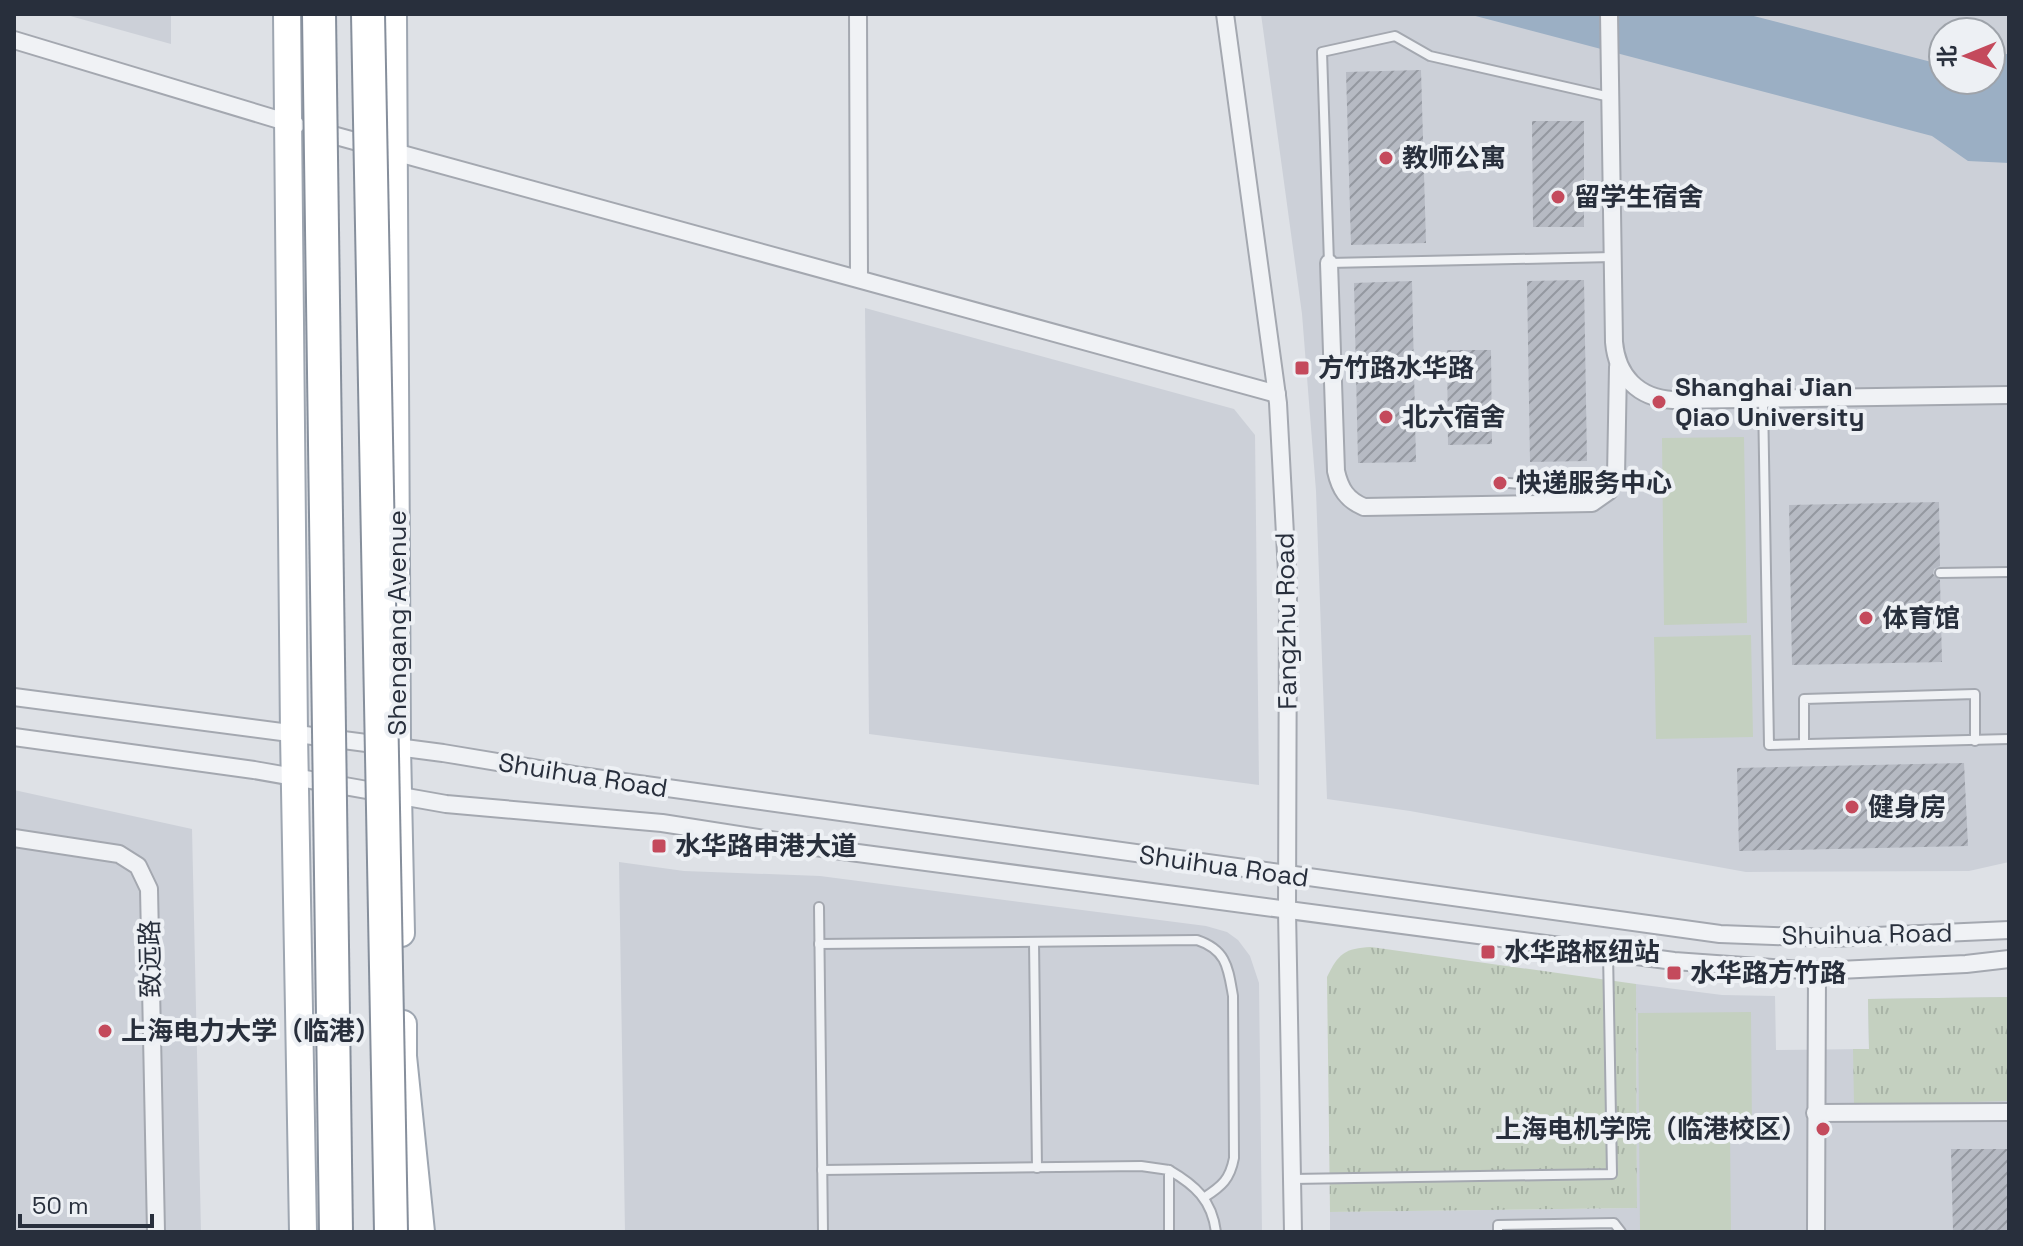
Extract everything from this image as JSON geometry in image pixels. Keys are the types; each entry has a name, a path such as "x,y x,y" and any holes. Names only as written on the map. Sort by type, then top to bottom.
{"highway":[{"path":"319,14 336,1232"},
{"path":"368,14 391,1232"}],"main road":[{"path":"287,14 294,734 303,1232"},
{"name":"Shengang Avenue","path":"393,14 397,747 403,1056 421,1232"}],"street":[{"path":"858,14 859,278"},
{"name":"Fangzhu Road","path":"1225,14 1277,394 1288,591 1287,911 1293,1232"},
{"path":"1329,263 1336,471 1341,490 1347,498 1364,507 1592,503 1609,491 1616,476 1618,365 1614,342 1609,14"},
{"path":"14,40 395,154 1277,394"},
{"path":"1618,365 1636,389 1657,399 2009,395"},
{"name":"Shuihua Road","path":"14,697 443,753 581,776 1720,934 1831,938 2009,930"},
{"name":"Shuihua Road","path":"14,737 295,778 446,804 662,823 835,850 1674,961 1817,971 2009,959"},
{"name":"致远路","path":"14,838 119,854 138,866 149,889 156,1232"},
{"path":"1816,1232 1817,971"},
{"path":"1815,1113 2009,1112"}],"lane":[{"path":"1610,97 1430,56 1395,36 1322,52 1329,263 1613,257"},
{"path":"1763,399 1769,745 2009,739"},
{"path":"1509,483 1532,485 1561,503"},
{"path":"1940,573 2009,572"},
{"path":"1804,744 1804,699 1975,694 1975,741"},
{"path":"819,907 823,1232"},
{"path":"819,944 1197,940 1212,945 1222,955 1233,996 1234,1158 1230,1176 1221,1187 1205,1197"},
{"path":"1034,942 1037,1168"},
{"path":"1292,1179 1612,1174 1608,952"},
{"path":"822,1170 1141,1166 1169,1170 1191,1183 1205,1197 1216,1232"},
{"path":"1169,1170 1169,1232"},
{"path":"1498,1232 1498,1225 1614,1223 1621,1232"}],"shaded area":[{"path":"63,14 171,14 171,44"},
{"name":"Shanghai Jian Qiao University","path":"1261,14 2009,14 2009,862 1969,871 1746,872 1410,811 1327,799 1316,491 1302,314"},
{"path":"865,308 1234,409 1255,435 1259,785 869,734"},
{"name":"上海电力大学（临港）","path":"14,790 192,829 201,1232 14,1232"},
{"path":"619,862 684,871 820,876 1206,926 1227,932 1238,940 1250,956 1259,983 1262,1232 625,1232"},
{"name":"上海电机学院（临港校区）","path":"1636,984 1722,995 1775,996 1776,1050 1869,1049 1868,999 2009,997 2009,1232 1330,1232 1330,1212 1637,1208"}],"green space":[{"path":"1744,437 1747,623 1664,625 1662,438"},
{"path":"1751,635 1753,737 1656,739 1654,637"},
{"path":"1371,947 1636,984 1637,1208 1330,1212 1327,977 1343,954"},
{"path":"2009,997 2009,1101 1854,1105 1853,1049 1869,1049 1868,999"},
{"path":"1751,1012 1752,1131 1730,1131 1731,1232 1640,1232 1638,1013"}],"water":[{"path":"1468,14 1746,14 1927,61 1927,96 2007,96 2009,54 2009,163 1968,161 1932,136"}],"building":[{"name":"教师公寓","path":"1421,70 1426,243 1351,245 1346,72"},
{"name":"留学生宿舍","path":"1532,121 1584,121 1584,227 1533,227"},
{"path":"1584,280 1587,461 1530,462 1527,281"},
{"name":"北六宿舍","path":"1412,281 1416,462 1358,463 1354,283"},
{"path":"1447,350 1491,350 1492,444 1448,445"},
{"name":"体育馆","path":"1939,502 1940,566 1934,569 1933,574 1940,580 1942,662 1792,665 1789,505"},
{"name":"健身房","path":"1964,763 1968,846 1739,851 1737,768"},
{"path":"1951,1149 2009,1149 2009,1232 1953,1232"}],"place":[{"name":"教师公寓","path":"1386,158"},
{"name":"留学生宿舍","path":"1558,197"},
{"name":"方竹路水华路","path":"1302,368"},
{"name":"Shanghai Jian Qiao University","path":"1659,402"},
{"name":"北六宿舍","path":"1386,417"},
{"name":"快递服务中心","path":"1500,483"},
{"name":"体育馆","path":"1866,618"},
{"name":"健身房","path":"1852,807"},
{"name":"水华路申港大道","path":"659,846"},
{"name":"水华路枢纽站","path":"1488,952"},
{"name":"水华路方竹路","path":"1674,973"},
{"name":"上海电力大学（临港）","path":"105,1031"},
{"name":"上海电机学院（临港校区）","path":"1823,1129"}]}
